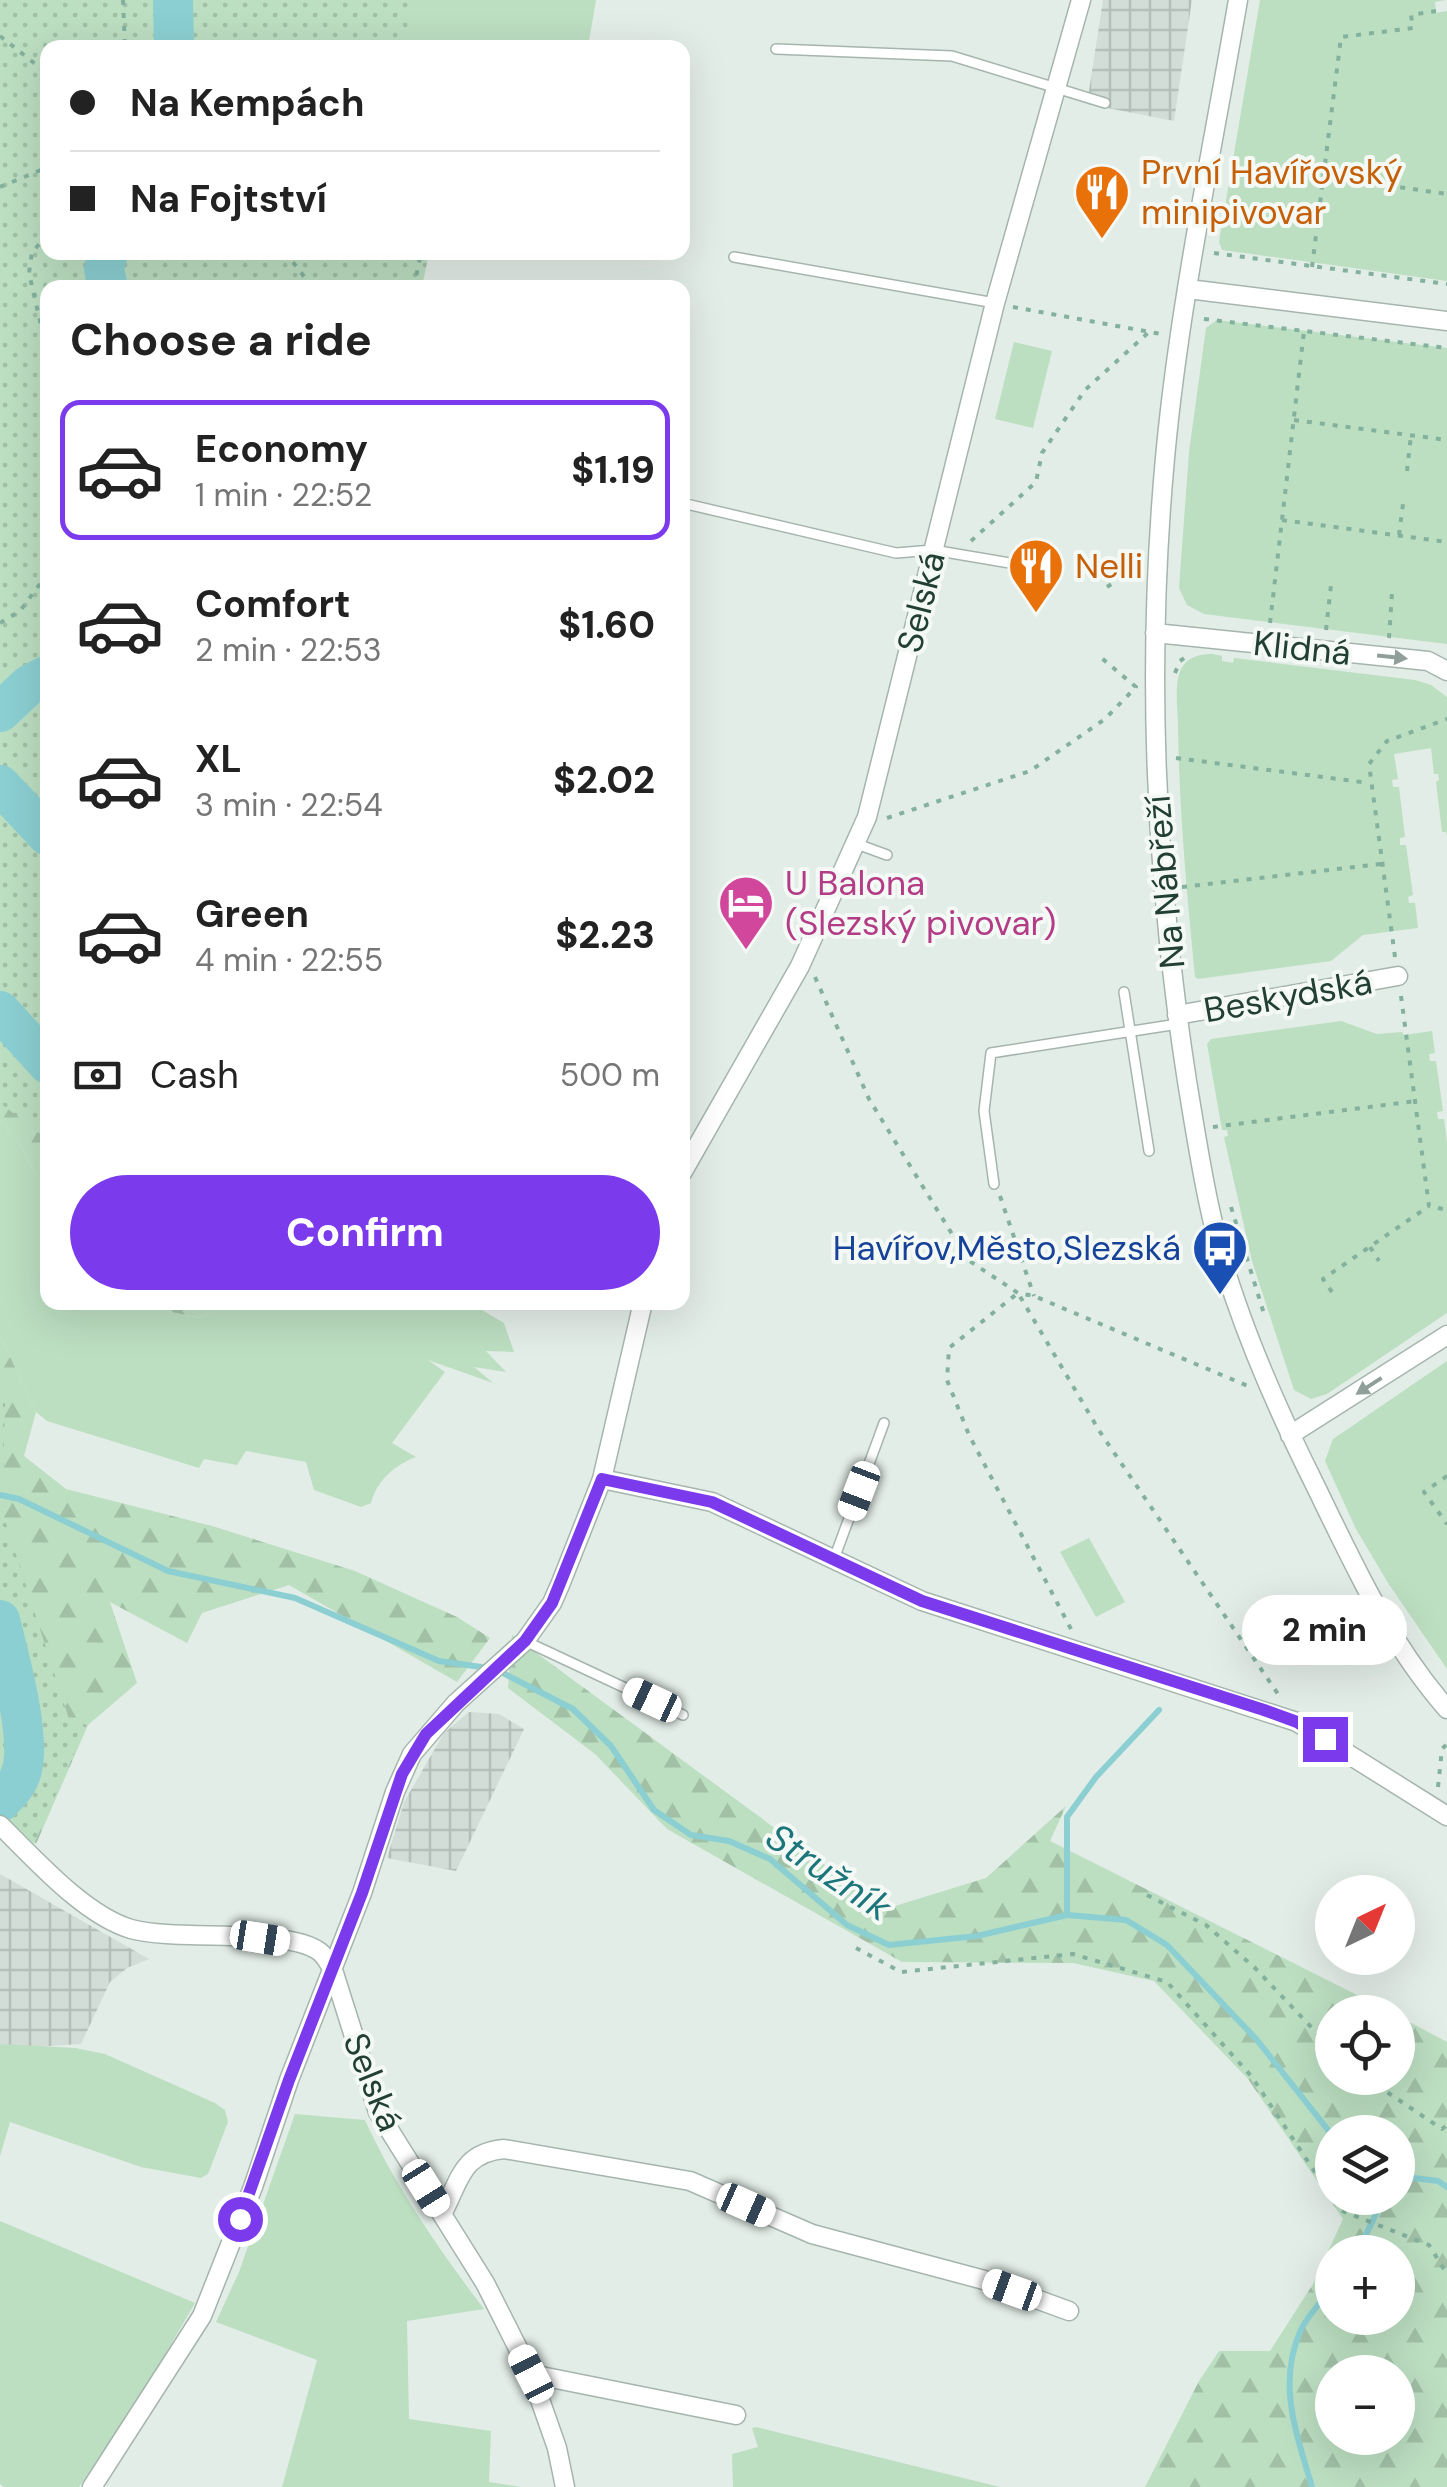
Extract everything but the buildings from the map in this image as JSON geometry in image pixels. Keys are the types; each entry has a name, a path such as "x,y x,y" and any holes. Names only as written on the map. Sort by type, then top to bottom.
{"street":[{"name":"Selská","path":"690,1159 800,966 867,817 1081,0"},
{"name":"Na Nábřeží","path":"1238,0 1188,288 1165,458 1155,633 1157,815 1178,1019 1202,1172 1234,1298 1290,1435 1382,1622 1447,1709"},
{"path":"1188,288 1447,321"},
{"name":"Klidná","path":"1155,633 1428,661 1447,671"},
{"name":"Beskydská","path":"1178,1019 1398,976"},
{"path":"92,2487 202,2316 333,1970 402,1774 426,1734 517,1646 552,1603 602,1479 642,1310"},
{"path":"1290,1435 1447,1335"},
{"path":"602,1479 712,1502 922,1601 1297,1722 1442,1812"},
{"path":"0,1825 88,1906 128,1928 171,1936 260,1938 301,1944 320,1952 333,1970"},
{"name":"Selská","path":"333,1970 378,2112 486,2283 531,2374 565,2487"},
{"path":"442,2214 466,2164 482,2151 504,2150 690,2181 812,2234 984,2280 1069,2311"},
{"path":"531,2374 736,2415"}],"lane":[{"path":"776,49 952,56 1105,102"},
{"path":"734,256 1002,304"},
{"path":"690,506 896,553 939,551 1051,570"},
{"path":"857,844 886,855"},
{"path":"1124,992 1148,1150"},
{"path":"994,1184 984,1111 991,1052 1132,1031 1178,1019"},
{"path":"834,1559 884,1423"},
{"path":"517,1646 683,1716"}],"path":[{"path":"123,0 125,40"},
{"path":"1312,267 1341,37 1413,28 1410,16 1436,11"},
{"path":"0,36 40,68"},
{"path":"0,187 40,171"},
{"path":"1324,176 1447,194"},
{"path":"40,243 32,252 29,273 40,321"},
{"path":"1210,252 1447,284"},
{"path":"290,260 306,280"},
{"path":"1002,304 1161,334"},
{"path":"1200,318 1447,348"},
{"path":"1270,628 1304,331"},
{"path":"939,551 976,539 1036,482 1042,453 1084,390 1149,332"},
{"path":"1294,420 1447,440"},
{"path":"1406,471 1411,436"},
{"path":"1399,535 1403,504"},
{"path":"1282,520 1447,542"},
{"path":"1107,587 1140,565"},
{"path":"0,623 20,611 40,584"},
{"path":"1326,634 1331,585"},
{"path":"1389,642 1392,593"},
{"path":"1175,674 1180,661 1190,654"},
{"path":"878,820 1030,771 1104,719 1136,687 1098,655"},
{"path":"1429,1206 1370,764 1387,741 1447,719"},
{"path":"1173,758 1370,783"},
{"path":"1182,887 1382,864"},
{"path":"800,966 813,972 869,1099 968,1260 1018,1293 1034,1296 1276,1397"},
{"path":"1212,1128 1416,1101"},
{"path":"994,1184 1011,1220 1034,1296"},
{"path":"1332,1292 1323,1279 1429,1206 1447,1210"},
{"path":"1370,1247 1379,1261"},
{"path":"1018,1293 949,1348 947,1380 969,1435 1082,1651"},
{"path":"1018,1293 1100,1432 1297,1722"},
{"path":"1447,1476 1424,1492 1447,1524"},
{"path":"1442,1812 1442,1749 1447,1744"},
{"path":"1147,1895 1206,1925 1255,1968 1315,2031"},
{"path":"856,1948 901,1972 1073,1954 1167,1982 1252,2077 1340,2210 1429,2244 1447,2274"},
{"path":"1392,2095 1442,2128 1447,2125"}],"shaded area":[{"path":"1103,0 1192,0 1174,121 1087,104"},
{"path":"469,1712 499,1714 524,1729 456,1871 387,1858 404,1802 444,1733"},
{"path":"0,1874 149,1959 127,1968 110,1982 81,2044 0,2044"}],"green space":[{"path":"0,0 416,0 409,40 40,40 40,260 428,260 423,280 40,280 40,1134 0,1103"},
{"path":"287,0 596,0 589,40 279,40"},
{"path":"1260,0 1446,0 1435,2 1436,13 1447,11 1447,281 1222,250 1219,242"},
{"path":"1217,320 1447,348 1447,644 1204,614 1187,605 1179,588 1189,452 1206,328"},
{"path":"1014,342 1052,351 1033,428 995,419"},
{"path":"1212,654 1233,663 1234,658 1415,680 1431,685 1447,697 1447,836 1442,832 1436,782 1439,780 1438,774 1434,774 1431,748 1394,754 1398,779 1392,780 1393,787 1399,787 1405,837 1400,838 1400,845 1406,845 1413,895 1408,897 1409,903 1415,903 1418,928 1363,935 1331,961 1195,977 1182,820 1177,691 1185,663"},
{"path":"0,964 40,966 40,1178 21,1145 0,1121"},
{"path":"1341,1021 1377,1034 1432,1031 1435,1053 1429,1054 1430,1061 1436,1061 1443,1111 1437,1112 1438,1119 1444,1119 1447,1143 1447,1313 1327,1394 1311,1399 1294,1390 1252,1261 1207,1044 1211,1039"},
{"path":"0,1121 21,1145 40,1178 40,1310 166,1310 201,1318 212,1310 482,1310 504,1323 514,1352 486,1351 506,1372 474,1367 493,1383 428,1360 445,1372 392,1443 416,1457 388,1474 371,1503 361,1507 314,1490 306,1462 246,1451 237,1465 204,1459 199,1468 47,1421 36,1412 0,1335"},
{"path":"166,1310 212,1310 201,1318"},
{"path":"0,1335 36,1412 24,1456 66,1489 212,1526 355,1571 457,1617 490,1638 457,1682 289,1585 202,1613 187,1643 110,1602 137,1683 88,1725 36,1844 0,1811"},
{"path":"1447,1361 1447,1669 1356,1529 1325,1461 1333,1439"},
{"path":"0,1392 5,1403 2,1511 69,1719 87,1725 34,1844 0,1812"},
{"path":"1089,1538 1125,1602 1096,1617 1060,1552"},
{"path":"512,1635 885,1909 986,1878 1066,1806 1050,1841 1357,1995 1315,1995 1315,2095 1415,2095 1415,2025 1447,2042 1447,2487 1145,2487 1199,2381 1219,2351 1270,2351 1315,2280 1315,2335 1415,2335 1415,2235 1336,2235 1343,2219 1340,2215 1415,2215 1415,2115 1315,2115 1315,2178 1248,2079 1154,1981 1073,1963 902,1962 667,1829 595,1754 508,1688"},
{"path":"0,2044 75,2048 105,2054 215,2103 225,2110 228,2122 208,2174 201,2178 141,2167 10,2122 0,2156"},
{"path":"295,2114 365,2120 419,2218 484,2309 407,2321 409,2419 491,2431 489,2482 521,2487 282,2487 317,2360 216,2322 239,2272"},
{"path":"0,2221 195,2303 148,2384 79,2487 0,2484"},
{"path":"752,2428 1000,2487 733,2487 732,2454 758,2447"}],"waterway":[{"path":"173,0 174,40"},
{"path":"106,260 106,280"},
{"path":"0,712 40,679"},
{"path":"0,785 40,828"},
{"path":"0,1011 40,1055"},
{"name":"Stružník","path":"0,1495 19,1499 168,1571 295,1598 439,1661 495,1669 573,1709 611,1746 654,1810 691,1835 729,1841 770,1859 847,1925 889,1945 977,1936 1067,1915 1126,1920 1167,1945 1257,2040 1316,2115"},
{"path":"0,1620 24,1737 22,1770 0,1802"},
{"path":"1067,1915 1067,1817 1096,1777 1159,1710"},
{"name":"Stružník","path":"1415,2178 1438,2181 1447,2187"},
{"path":"1366,2235 1375,2215"},
{"path":"1312,2487 1292,2410 1290,2371 1303,2326 1315,2309"}],"place":[{"name":"První Havířovský minipivovar","path":"1102,241"},
{"name":"Nelli","path":"1036,615"},
{"name":"U Balona (Slezský pivovar)","path":"746,952"},
{"name":"Havířov,Město,Slezská","path":"1220,1297"}],"route":[{"path":"240,2219 362,1893 402,1774 426,1734 525,1641 552,1603 602,1479 712,1502 922,1601 1264,1710 1297,1722 1325,1739"}]}
